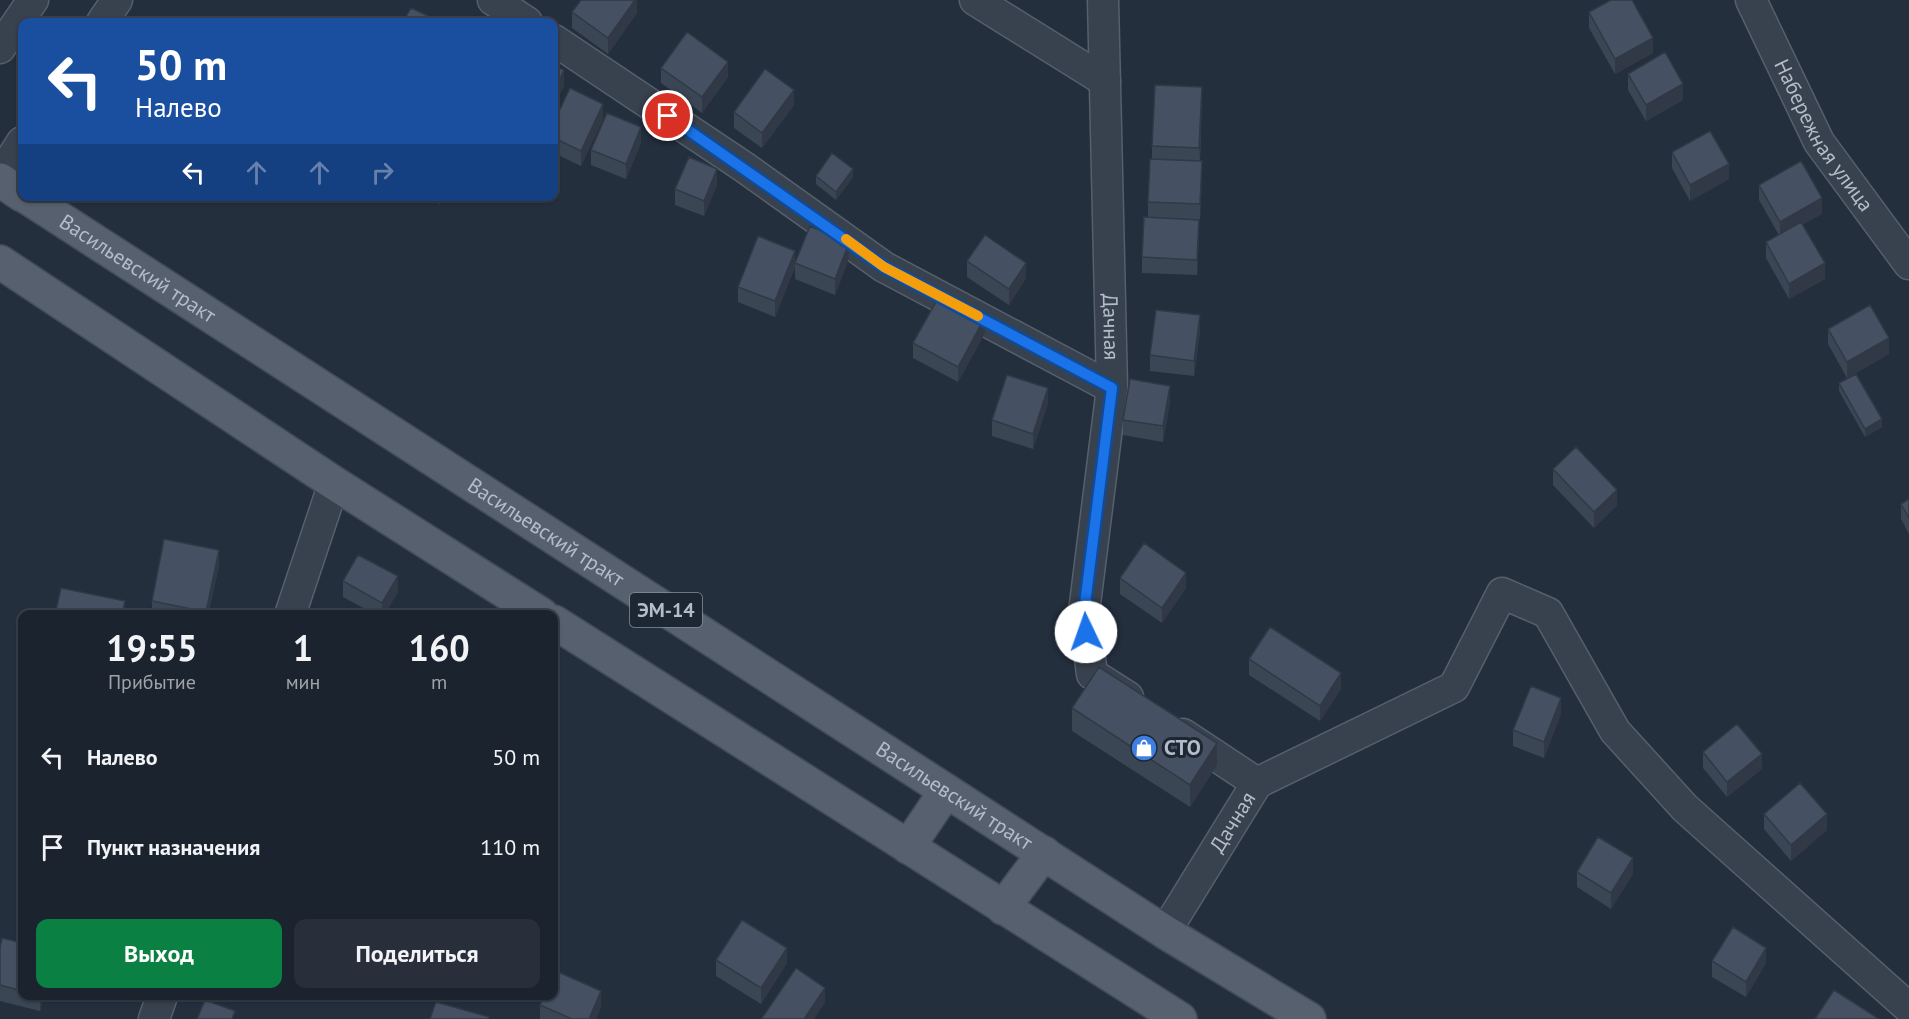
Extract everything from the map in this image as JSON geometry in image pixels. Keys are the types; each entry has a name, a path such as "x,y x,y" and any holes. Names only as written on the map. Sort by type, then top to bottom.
{"main road":[{"name":"Васильевский тракт","path":"0,178 18,192"},
{"name":"Васильевский тракт","path":"32,201 1165,932 1310,1019"},
{"path":"0,262 334,483 534,610"},
{"path":"558,625 1180,1019"},
{"path":"908,847 946,791"},
{"path":"1003,908 1044,853"}],"street":[{"path":"21,18 33,0"},
{"path":"105,18 117,0"},
{"path":"493,0 521,18"},
{"path":"975,0 1105,81"},
{"name":"Дачная","path":"1103,0 1112,388 1084,612 1092,674 1257,783 1165,932"},
{"name":"Набережная улица","path":"1751,0 1819,142 1909,264"},
{"path":"0,48 18,22"},
{"path":"558,43 744,167 884,267 1112,388"},
{"path":"0,178 18,149"},
{"path":"292,610 334,483"},
{"path":"1257,783 1454,687 1502,593 1548,613 1615,731 1685,808 1909,1008"},
{"path":"154,1019 161,1000"}],"building":[{"path":"581,0 635,0 608,38 572,12"},
{"path":"1611,0 1632,0 1653,38 1615,59 1589,12"},
{"path":"411,8 432,18 405,18"},
{"path":"687,32 728,62 702,97 661,68"},
{"path":"1665,52 1683,84 1646,105 1628,74"},
{"path":"558,67 564,70 558,84"},
{"path":"765,69 794,90 762,133 734,112"},
{"path":"1155,85 1202,87 1199,148 1152,146"},
{"path":"570,88 603,104 581,151 558,140 558,114"},
{"path":"607,113 641,127 626,164 591,150"},
{"path":"1710,131 1729,164 1690,185 1672,152"},
{"path":"832,153 853,169 836,192 816,176"},
{"path":"689,157 717,169 704,201 675,189"},
{"path":"1150,159 1202,161 1200,204 1148,202"},
{"path":"1801,161 1822,198 1780,222 1759,185"},
{"path":"1144,217 1199,220 1197,260 1142,257"},
{"path":"1801,222 1825,263 1789,284 1766,242"},
{"path":"810,226 849,243 835,279 795,263"},
{"path":"985,235 1026,263 1009,289 967,261"},
{"path":"758,236 795,251 775,301 738,287"},
{"path":"941,293 985,317 958,367 913,343"},
{"path":"1870,305 1889,338 1847,362 1828,329"},
{"path":"1156,310 1200,315 1194,361 1150,355"},
{"path":"1856,374 1882,419 1865,429 1839,383"},
{"path":"1007,375 1048,388 1033,434 992,420"},
{"path":"1130,379 1170,386 1163,426 1123,420"},
{"path":"1576,447 1617,490 1594,512 1553,469"},
{"path":"1909,499 1909,518 1901,504"},
{"path":"164,539 219,550 206,610 152,601"},
{"path":"1144,543 1186,573 1162,608 1120,578"},
{"path":"358,555 398,576 382,603 343,581"},
{"path":"61,588 125,601 123,610 56,610"},
{"path":"1270,627 1341,673 1320,706 1249,659"},
{"path":"1099,667 1217,743 1190,785 1072,708"},
{"path":"1531,686 1561,698 1544,742 1513,730"},
{"path":"1737,724 1762,754 1727,782 1703,752"},
{"path":"1800,783 1827,814 1791,845 1764,814"},
{"path":"1598,837 1633,858 1611,893 1577,872"},
{"path":"742,920 787,948 761,988 716,960"},
{"path":"1733,927 1766,948 1746,982 1712,961"},
{"path":"2,938 18,942 18,990 0,985"},
{"path":"796,968 825,988 804,1019 763,1019 762,1018"},
{"path":"558,972 601,991 589,1019 572,1019 540,1005 542,1000 558,1000"},
{"path":"1834,990 1879,1019 1815,1019"},
{"path":"205,1000 235,1011 232,1019 197,1019"},
{"path":"436,1002 489,1017 488,1019 430,1019"}],"slow traffic":[{"path":"846,239 884,267 978,316"}],"place":[{"name":"СТО","path":"1144,748"}],"route":[{"path":"668,116 884,267 1112,388 1084,612 1086,632"}]}
